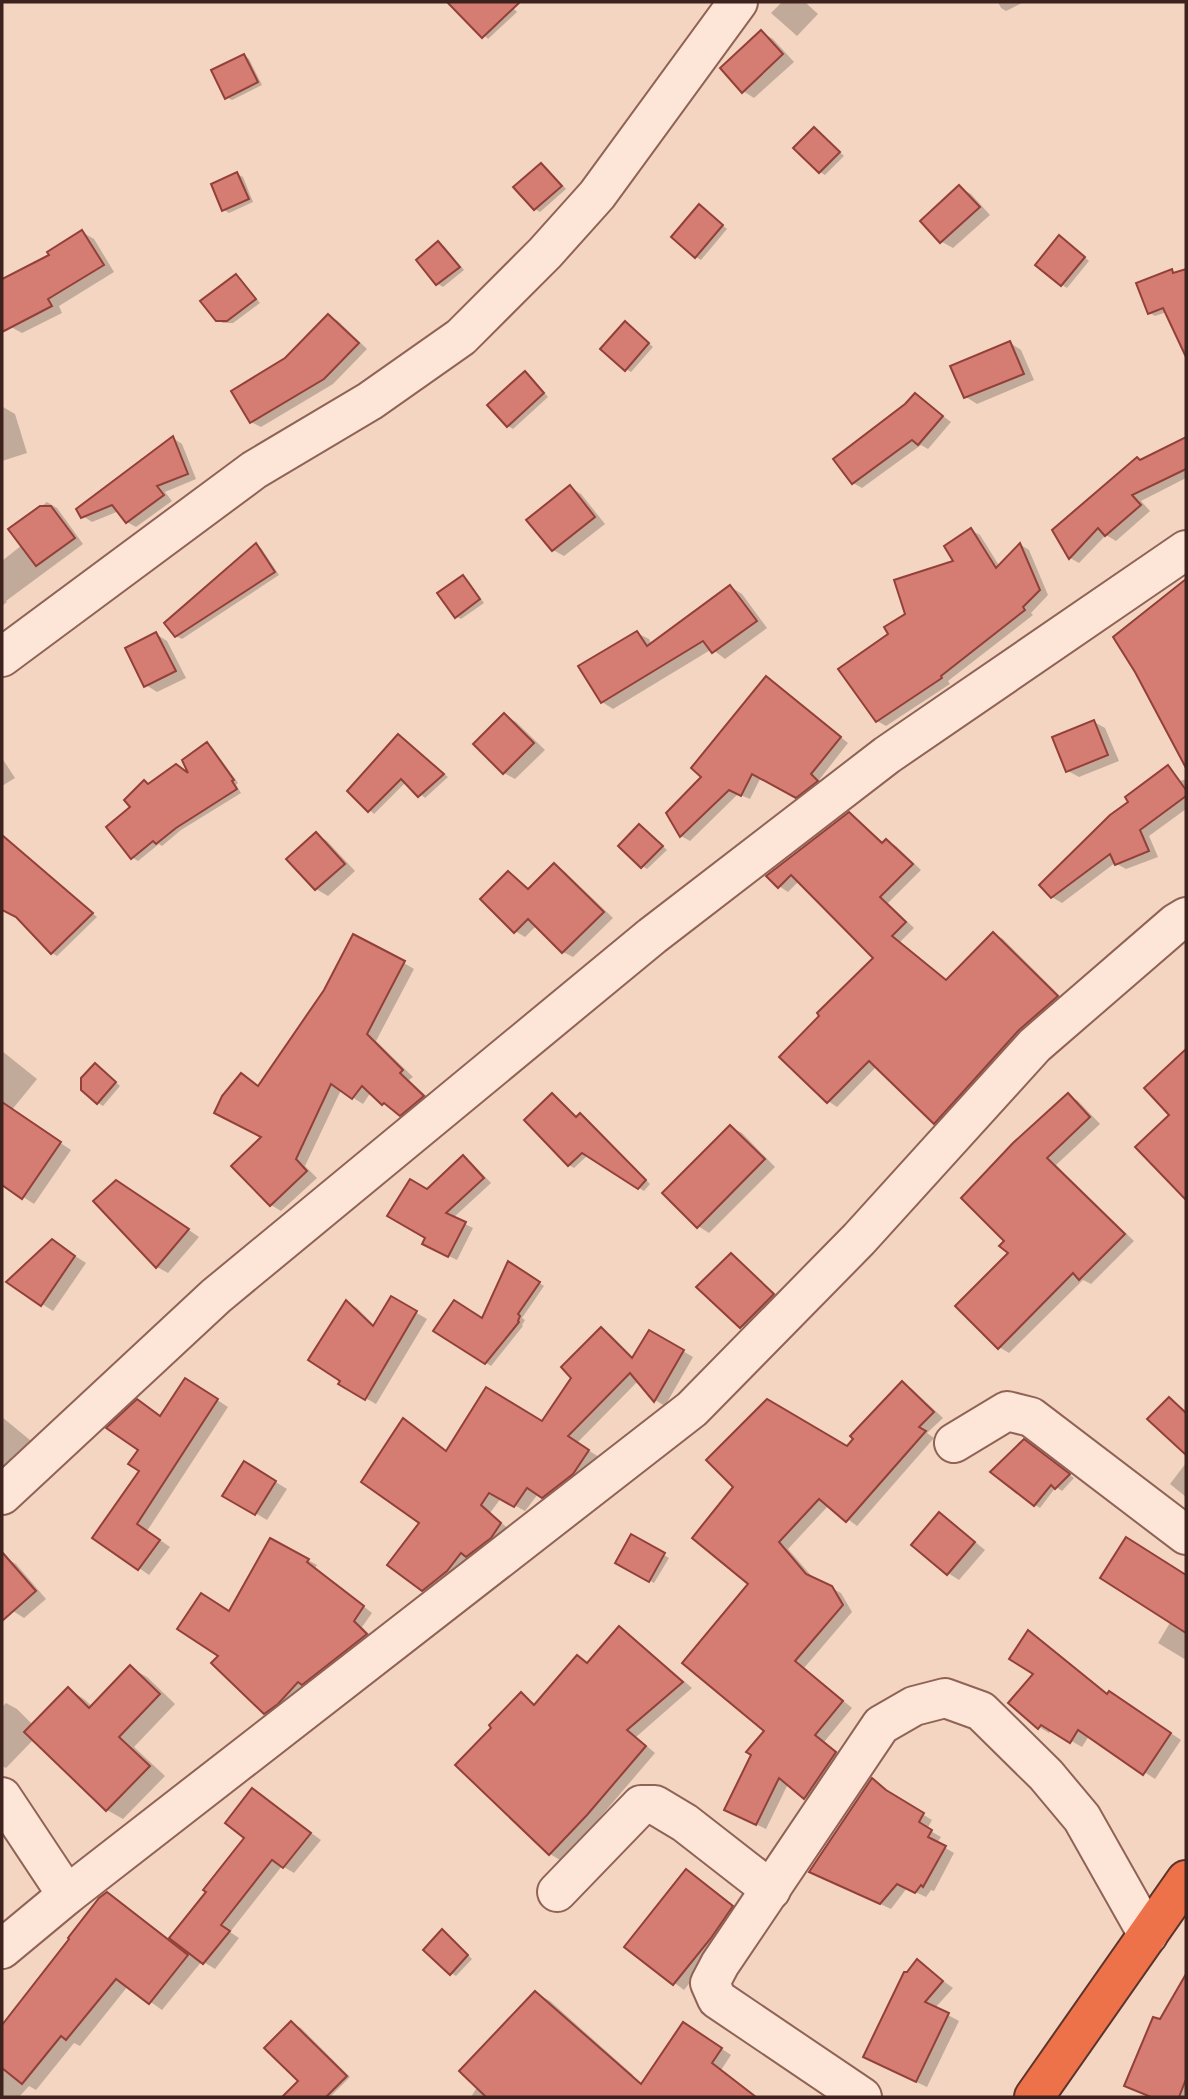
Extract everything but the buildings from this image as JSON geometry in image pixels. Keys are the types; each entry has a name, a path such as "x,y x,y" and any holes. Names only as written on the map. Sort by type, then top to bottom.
{"highway":[{"path":"1034,2097 1186,1880"}],"street":[{"path":"2,657 254,470 370,401 461,337 545,253 597,195 738,2"},
{"path":"2,1494 216,1296 652,936 887,755 1186,550"},
{"path":"2,1949 67,1895 692,1409 859,1239 1035,1045 1186,917"},
{"path":"954,1443 1006,1411 1031,1417 1186,1535"},
{"path":"862,2097 717,1999 710,1983 720,1964 881,1725 914,1706 945,1698 981,1711 1054,1784 1083,1818 1148,1935"},
{"path":"2,1797 67,1895"},
{"path":"557,1892 641,1805 655,1805 685,1823 771,1890"}]}
